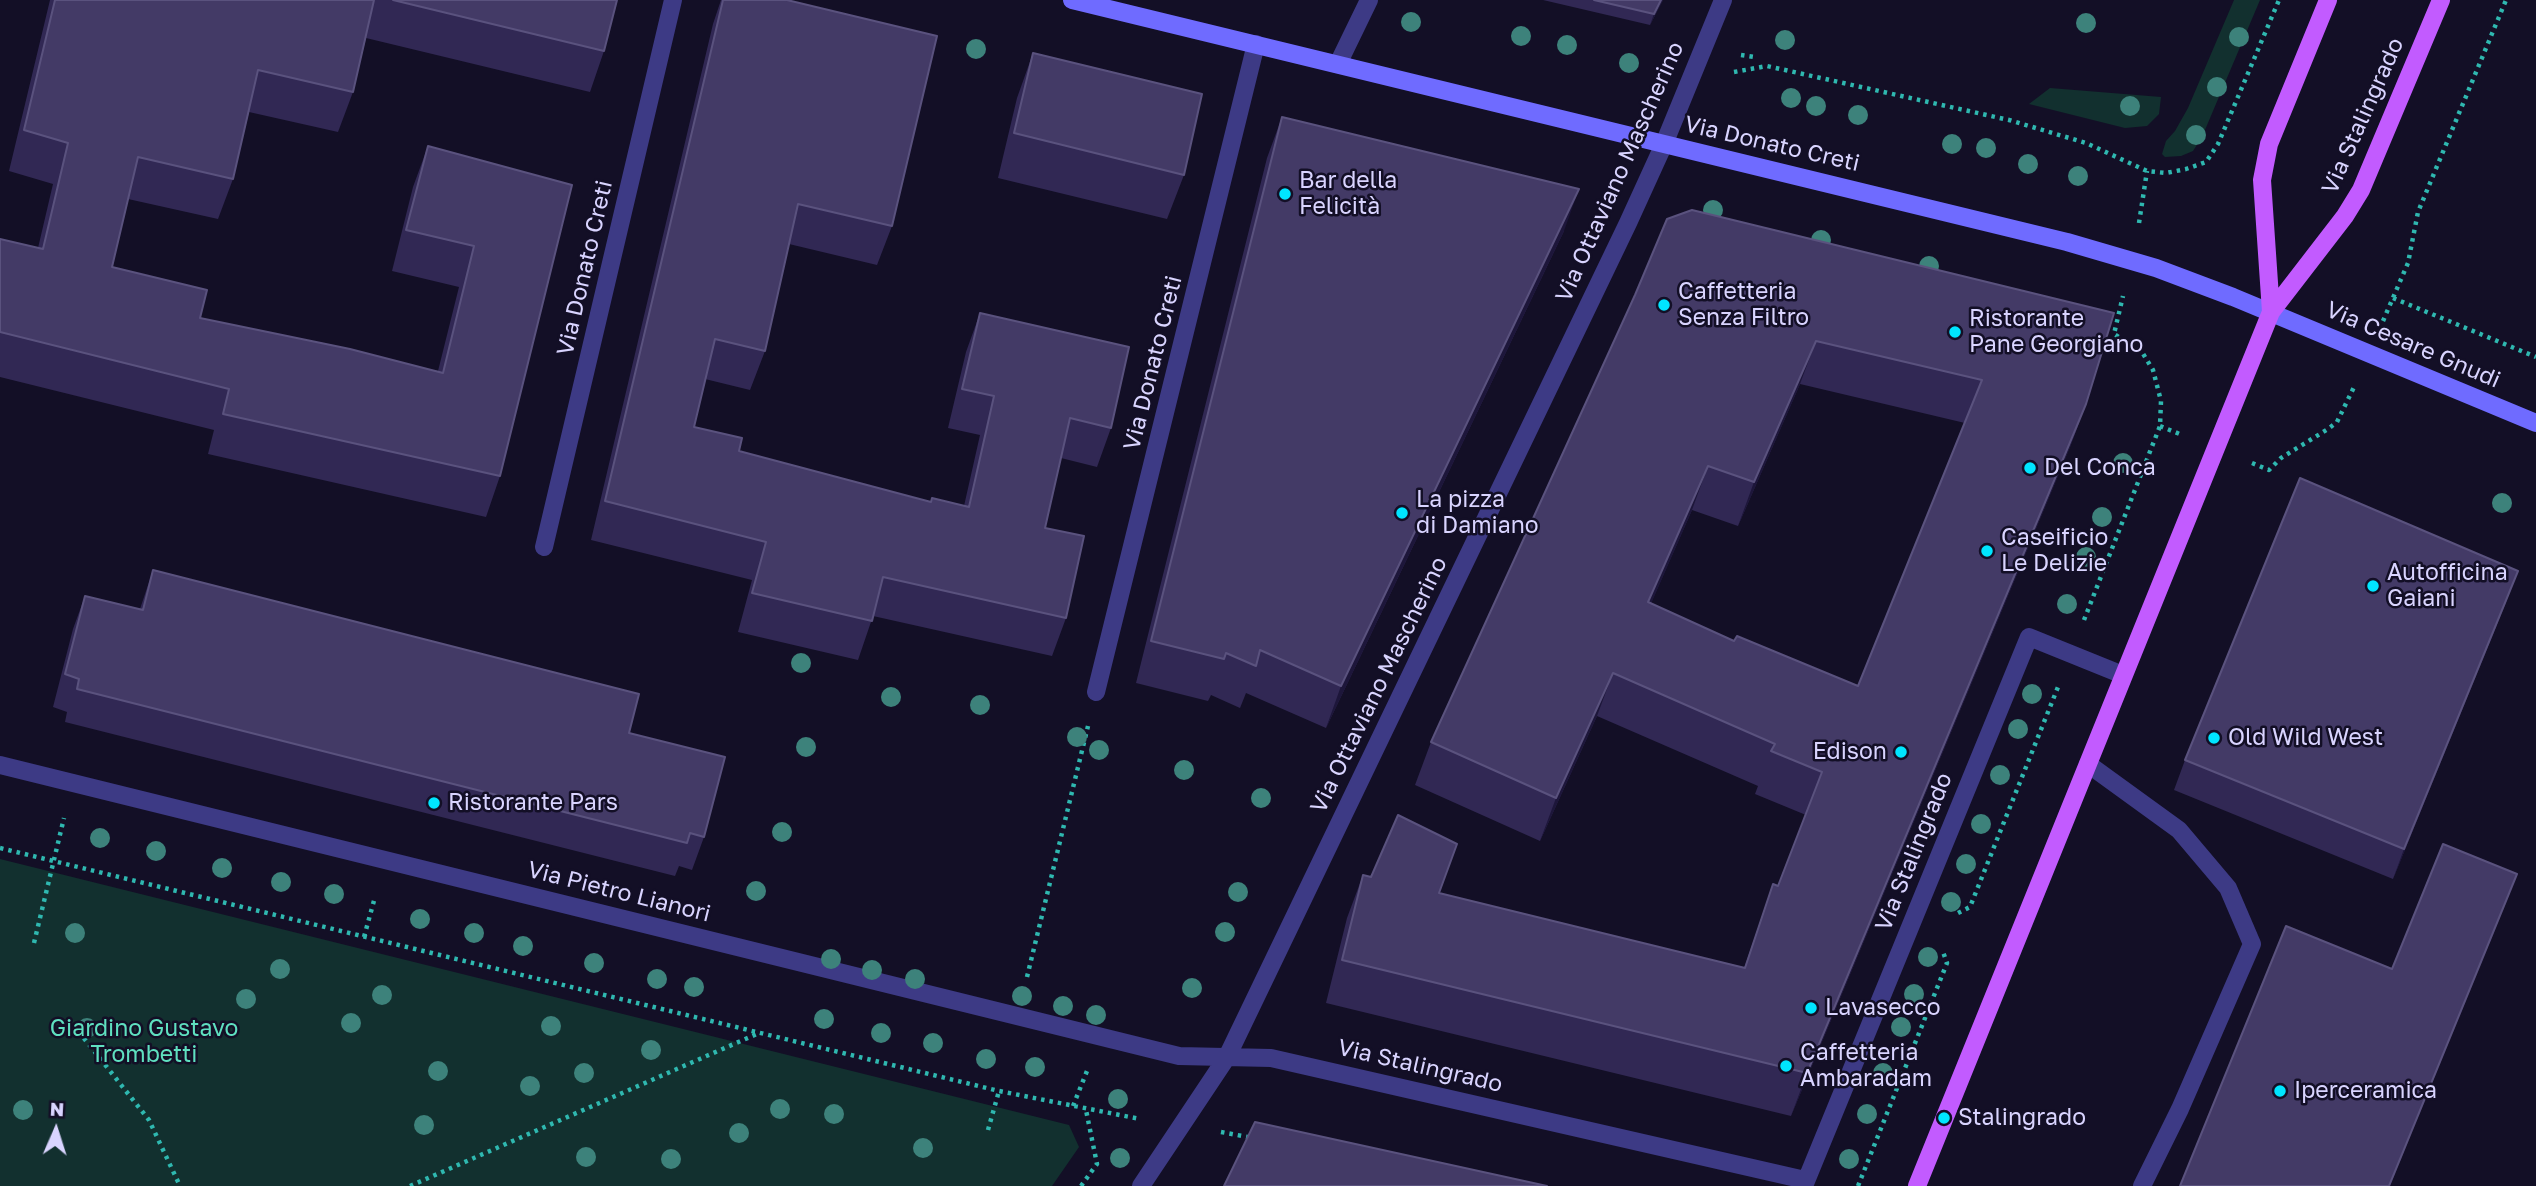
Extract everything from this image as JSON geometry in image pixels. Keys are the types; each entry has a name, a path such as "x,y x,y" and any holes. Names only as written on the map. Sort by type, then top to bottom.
{"main road":[{"name":"Via Donato Creti","path":"1073,0 2067,242 2156,268 2271,312"},
{"name":"Via Stalingrado","path":"2271,312 2262,180 2269,144 2328,0"},
{"name":"Via Stalingrado","path":"1917,1186 2271,312 2345,216 2361,190 2441,0"},
{"name":"Via Cesare Gnudi","path":"2271,312 2536,423"}],"street":[{"name":"Via Donato Creti","path":"544,547 673,0"},
{"path":"1338,64 1368,0"},
{"name":"Via Ottaviano Mascherino","path":"1141,1186 1227,1057 1664,144 1720,1"},
{"name":"Via Donato Creti","path":"1096,692 1256,44"},
{"name":"Via Stalingrado","path":"1227,1057 1271,1058 1804,1183 2029,637 2123,675"},
{"path":"2088,764 2179,830 2228,888 2252,944 2180,1109 2142,1186"},
{"name":"Via Pietro Lianori","path":"0,765 1179,1055 1227,1057"}],"path":[{"path":"1767,66 2009,120 2086,143 2147,171 2166,173 2206,162 2218,144 2279,0"},
{"path":"2388,311 2408,263 2418,212 2506,0"},
{"path":"2144,198 2147,171"},
{"path":"2393,298 2536,357"},
{"path":"2082,624 2160,426 2161,401 2153,370 2142,352 2114,334"},
{"path":"2269,470 2281,458 2337,422 2343,411"},
{"path":"1946,920 1970,907 2059,684"},
{"path":"1027,977 1096,692"},
{"path":"34,943 65,814"},
{"path":"0,848 999,1091 1141,1119"},
{"path":"364,937 378,886"},
{"path":"1857,1186 1947,963 1938,939"},
{"path":"64,1021 83,1037 149,1120 180,1186"},
{"path":"410,1186 759,1032"},
{"path":"1073,1106 1089,1065"},
{"path":"988,1130 999,1091"},
{"path":"1082,1186 1097,1164 1086,1110"},
{"path":"1237,1135 1264,1141"}],"green space":[{"path":"2234,0 2260,0 2202,137 2193,151 2181,156 2165,157 2162,154 2166,141 2188,108"},
{"path":"2050,88 2161,97 2159,114 2147,126 2125,128 2029,104"},
{"name":"Giardino Gustavo Trombetti","path":"0,859 1069,1125 1079,1147 1052,1186 0,1186"}],"building":[{"path":"55,0 374,0 353,92 258,70 233,179 138,157 112,267 207,290 200,318 350,349 443,373 474,246 406,230 428,146 572,185 500,476 223,414 229,389 0,332 0,239 43,249 68,143 24,130"},
{"path":"393,0 617,0 604,51"},
{"path":"723,0 787,0 937,36 892,226 798,204 765,351 715,339 694,427 742,438 739,451 931,502 932,498 969,507 994,396 962,389 980,313 1129,347 1111,428 1070,418 1045,528 1084,536 1066,618 883,577 872,621 752,593 766,542 605,501"},
{"path":"1594,0 1661,0 1654,14"},
{"path":"1033,53 1202,94 1184,175 1014,133"},
{"path":"1282,117 1579,189 1341,686 1260,650 1256,666 1226,653 1224,659 1151,641"},
{"path":"1692,210 2114,313 2086,404 1807,1073 1342,960 1363,875 1371,877 1398,815 1457,844 1439,893 1745,968 1773,884 1778,886 1822,772 1771,751 1775,744 1613,673 1556,798 1431,742 1667,219","holes":["1816,341 1982,380 1858,686 1737,636 1734,641 1648,602 1708,466 1754,482"]},
{"path":"2300,478 2518,571 2404,849 2185,760"},
{"path":"153,570 639,694 629,733 725,757 704,837 690,833 687,843 77,689 79,679 65,674 85,596 143,610"},
{"path":"2443,844 2517,874 2389,1186 2180,1186 2286,926 2392,969"},
{"path":"1255,1122 1547,1186 1224,1186"}],"place":[{"name":"Bar della Felicità","path":"1285,194"},
{"name":"Caffetteria Senza Filtro","path":"1664,305"},
{"name":"Ristorante Pane Georgiano","path":"1955,332"},
{"name":"Del Conca","path":"2030,468"},
{"name":"La pizza di Damiano","path":"1402,513"},
{"name":"Caseificio Le Delizie","path":"1987,551"},
{"name":"Autofficina Gaiani","path":"2373,586"},
{"name":"Old Wild West","path":"2214,738"},
{"name":"Edison","path":"1901,752"},
{"name":"Ristorante Pars","path":"434,803"},
{"name":"Lavasecco","path":"1811,1008"},
{"name":"Caffetteria Ambaradam","path":"1786,1066"},
{"name":"Iperceramica","path":"2280,1091"},
{"name":"Stalingrado","path":"1944,1118"}]}
